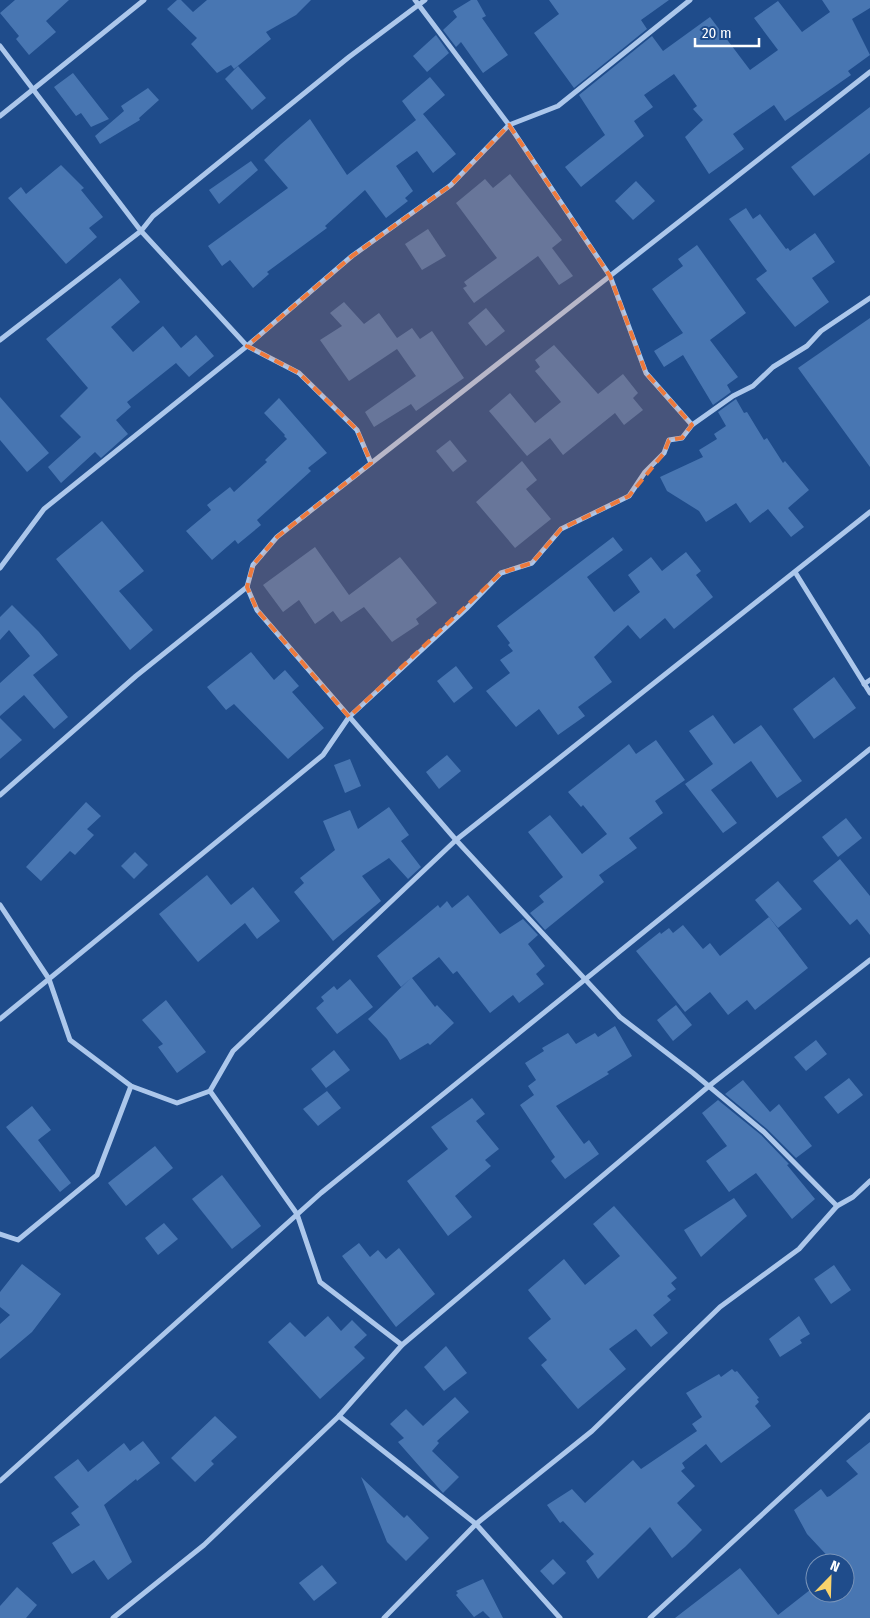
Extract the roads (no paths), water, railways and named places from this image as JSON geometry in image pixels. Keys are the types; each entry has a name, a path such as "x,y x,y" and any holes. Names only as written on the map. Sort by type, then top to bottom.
{"street":[{"path":"0,116 32,88 144,0"},
{"path":"0,340 141,231 153,216 417,2 425,0"},
{"path":"0,568 44,509 247,346 352,256 451,185 509,125 558,106 690,0"},
{"path":"417,2 509,125 610,276 646,373 692,425"},
{"path":"0,46 141,231 247,346 299,373 357,430 371,464"},
{"path":"0,795 136,676 247,587 253,565 277,537 870,72"},
{"path":"0,1020 323,756 349,717 466,609 500,573 532,563 561,529 629,496 645,472 664,453 669,440 682,438 692,425 733,396 753,386 773,367 806,346 821,330 870,298"},
{"path":"0,905 49,979 70,1040 131,1086 177,1103 210,1091 233,1051 456,840 870,512"},
{"path":"795,572 870,693"},
{"path":"247,587 257,610 349,717 456,840 620,1017 710,1086 764,1132 837,1206"},
{"path":"864,684 870,680"},
{"path":"0,1482 297,1214 870,749"},
{"path":"113,1618 204,1545 339,1416 402,1345 710,1086 870,960"},
{"path":"0,1234 18,1240 97,1175 131,1086"},
{"path":"210,1091 297,1214 320,1282 402,1345"},
{"path":"384,1618 476,1524 592,1431 720,1307 799,1249 837,1206 854,1197 870,1181"},
{"path":"650,1618 870,1415"},
{"path":"339,1416 476,1524 560,1618"}]}
